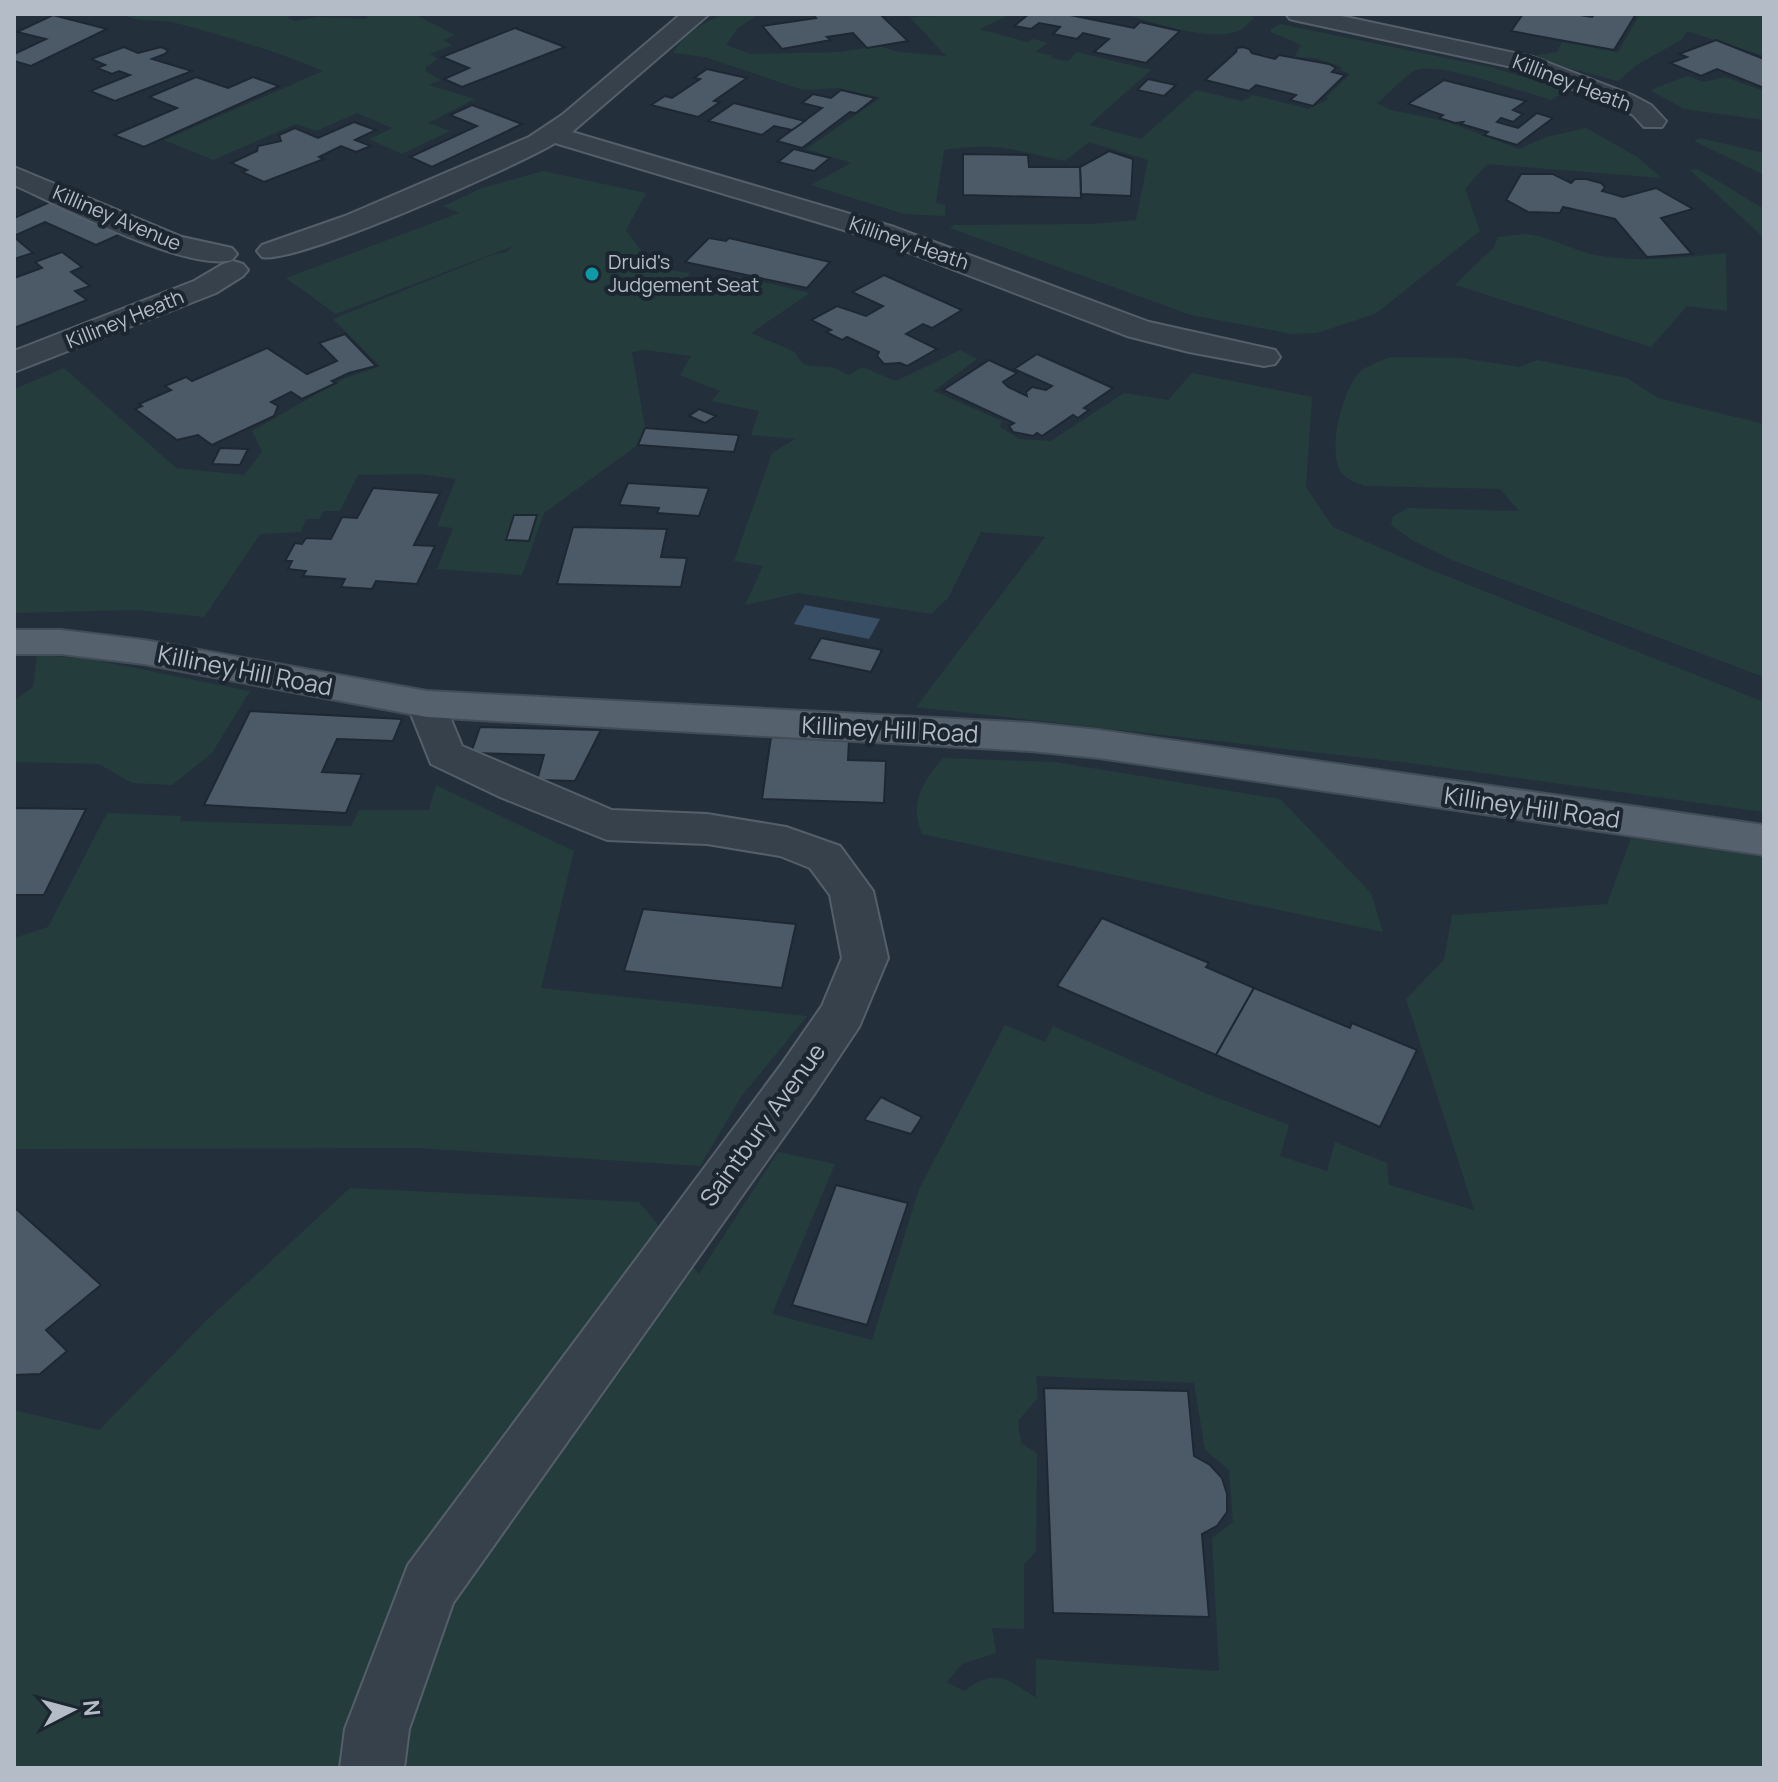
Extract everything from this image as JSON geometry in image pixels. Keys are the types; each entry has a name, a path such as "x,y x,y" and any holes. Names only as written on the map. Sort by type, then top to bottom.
{"main road":[{"name":"Killiney Hill Road","path":"14,642 61,642 144,652 427,704 1072,741 1764,840"}],"street":[{"path":"227,262 249,245 272,251 322,236 517,153 552,134 673,29 697,14"},
{"name":"Killiney Heath","path":"1298,14 1524,62 1623,100 1642,110 1653,121"},
{"name":"Killiney Heath","path":"552,134 884,233 1138,329 1189,343 1264,357"},
{"name":"Killiney Avenue","path":"14,175 174,244 227,262"},
{"name":"Killiney Heath","path":"14,362 205,287 227,262"},
{"name":"Saintbury Avenue","path":"372,1768 377,1729 429,1586 798,1079 842,1014 865,958 851,891 825,857 786,842 707,829 607,825 445,754 427,704"}],"green space":[{"path":"122,14 290,14 288,18 295,21 318,17 365,19 371,14 413,14 455,35 443,40 452,45 430,54 438,59 426,67 426,72 441,80 429,85 475,99 428,123 450,131 402,154 369,139 392,128 357,113 316,131 296,124 213,160 164,140 323,71 213,33"},
{"path":"724,14 759,14 738,28 726,45 751,54 840,52 879,46 898,52 946,56 910,17 1011,14 980,29 1027,42 1034,39 1047,43 1035,52 1051,55 1053,59 1068,61 1077,52 1151,70 1089,125 1141,139 1196,90 1242,101 1253,95 1308,109 1329,99 1326,97 1350,74 1340,70 1342,67 1315,58 1295,57 1301,45 1271,32 1280,24 1490,67 1567,90 1551,100 1461,74 1426,68 1411,73 1377,103 1391,110 1445,121 1519,149 1546,137 1586,128 1639,158 1661,178 1487,164 1465,189 1480,231 1375,314 1317,333 1292,334 1191,315 950,228 954,225 1091,224 1136,220 1148,160 1089,142 1065,161 992,147 944,150 936,203 945,205 945,216 904,214 811,185 851,163 806,149 880,98 839,88 803,90 705,57 673,53 695,30"},
{"path":"1124,14 1237,14 1255,17 1238,31 1210,34"},
{"path":"1640,14 1764,14 1764,56 1687,31 1681,40 1638,64 1618,81 1526,57 1557,52 1562,42 1618,52"},
{"path":"1687,76 1704,82 1725,77 1764,91 1764,120 1684,109 1650,90"},
{"path":"1700,138 1764,153 1764,175 1694,141"},
{"path":"1698,169 1764,209 1764,242 1759,233 1690,170"},
{"path":"543,171 646,193 626,230 647,259 645,267 690,273 685,281 723,288 735,276 810,293 751,333 795,352 805,364 834,368 849,375 862,367 896,381 960,350 977,359 934,391 1002,421 1000,427 1019,439 1051,441 1124,393 1168,400 1192,373 1312,397 1306,487 1333,527 1424,567 1764,702 1764,812 1410,763 916,707 1045,537 981,532 948,598 931,614 798,593 745,605 763,566 734,561 772,453 795,439 751,435 759,411 711,401 720,391 680,375 691,356 645,350 632,352 645,428 638,445 544,513 522,575 437,569 453,528 437,526 456,479 420,474 358,475 340,511 324,511 319,519 306,519 301,532 260,534 204,617 137,610 14,613 14,389 64,368 176,468 244,475 262,452 252,431 343,379 380,366 333,319 492,255 507,252 513,246 336,314 286,278 459,213 443,206 482,188"},
{"path":"1524,234 1591,254 1617,258 1664,259 1726,253 1727,311 1687,306 1651,347 1455,285 1494,247 1498,237"},
{"path":"1391,357 1462,358 1519,367 1537,360 1627,378 1658,398 1764,424 1764,677 1454,561 1412,540 1391,525 1393,516 1408,508 1519,511 1500,489 1364,486 1341,472 1336,459 1336,433 1347,393 1361,371"},
{"path":"37,655 90,659 250,691 212,753 172,785 132,783 99,764 14,762 14,701 33,687"},
{"path":"943,758 1055,762 1280,799 1371,893 1383,932 922,834 917,803 929,776"},
{"path":"436,785 574,851 541,988 807,1016 741,1097 700,1166 417,1148 14,1149 14,938 48,927 107,813 181,816 180,821 351,826 359,810 429,810"},
{"path":"1631,838 1764,857 1764,1768 14,1768 14,1410 99,1430 207,1320 350,1188 639,1202 699,1274 778,1152 835,1164 772,1314 872,1340 919,1189 1005,1025 1045,1042 1053,1026 1205,1093 1289,1125 1280,1156 1327,1171 1335,1142 1387,1163 1389,1185 1474,1210 1406,999 1444,960 1452,915 1607,904","holes":["1036,1376 1194,1383 1205,1450 1229,1470 1233,1522 1212,1538 1219,1671 1036,1659 1036,1698 1001,1678 984,1680 964,1691 947,1682 962,1664 996,1653 992,1628 1024,1629 1024,1565 1036,1551 1037,1453 1021,1443 1018,1421 1038,1398"]}],"water":[{"path":"805,605 880,619 869,639 794,624"}],"building":[{"path":"812,14 880,14 908,41 867,48 853,33 782,49 762,26 816,18"},
{"path":"1029,14 1065,14 1134,28 1140,22 1180,31 1146,63 1094,52 1109,39 1083,33 1077,39 1053,34 1060,27 1039,23 1031,29 1014,26"},
{"path":"1523,14 1592,17 1595,14 1636,14 1614,50 1511,31"},
{"path":"53,15 107,29 31,66 14,61 14,54 46,39 17,32"},
{"path":"515,28 565,47 462,87 444,79 469,68 442,57"},
{"path":"1716,40 1764,59 1764,88 1717,69 1701,76 1670,63 1687,57 1679,54"},
{"path":"124,47 138,53 161,47 168,50 152,59 192,71 115,101 90,91 130,75 119,71 112,74 97,68 105,65 91,59"},
{"path":"1243,47 1252,53 1275,59 1279,55 1329,64 1336,68 1332,72 1345,75 1313,106 1290,100 1296,95 1256,85 1249,91 1205,80 1237,48"},
{"path":"707,69 747,78 714,101 720,102 698,117 651,105 665,96 672,98 700,79 694,78"},
{"path":"196,77 228,88 253,77 279,86 144,147 114,135 177,108 149,97"},
{"path":"1148,79 1176,85 1164,96 1137,90"},
{"path":"1444,80 1526,101 1513,110 1523,114 1513,122 1501,118 1497,122 1518,128 1537,113 1553,118 1517,145 1484,135 1488,132 1461,124 1463,122 1439,118 1443,115 1408,104"},
{"path":"841,90 875,98 856,113 850,112 802,148 777,141 822,108 802,103 813,94 831,98"},
{"path":"734,103 805,121 792,130 774,126 762,135 708,121"},
{"path":"472,105 522,124 432,167 410,157 477,126 450,115"},
{"path":"354,122 376,130 355,140 371,146 356,152 341,146 319,157 324,159 264,182 231,163 257,151 258,146 281,141 279,135 295,128 318,138"},
{"path":"794,149 830,158 814,171 778,162"},
{"path":"1109,151 1133,159 1131,196 1081,194 1080,167"},
{"path":"963,154 1028,155 1029,167 1080,167 1081,198 963,195"},
{"path":"1521,174 1553,174 1571,183 1575,179 1586,179 1601,183 1605,187 1602,191 1623,197 1656,188 1693,209 1661,218 1692,254 1647,257 1615,219 1563,207 1560,213 1528,212 1506,200"},
{"path":"52,201 123,233 96,245 45,222 14,236 14,218"},
{"path":"14,237 33,253 14,259"},
{"path":"709,238 726,241 729,238 830,262 807,288 685,262"},
{"path":"62,252 82,267 71,272 90,286 75,291 87,300 14,328 14,278 42,268 35,262"},
{"path":"884,275 962,310 932,328 923,324 906,334 937,349 907,366 884,364 877,356 879,352 847,337 842,340 826,332 831,330 811,320 837,306 866,316 883,306 852,292"},
{"path":"345,334 376,366 349,373 332,381 336,383 302,399 291,392 271,402 278,406 274,416 212,445 198,435 177,440 135,409 142,406 139,404 171,390 165,386 186,377 192,381 267,348 307,374 337,361 319,343"},
{"path":"1037,354 1113,388 1084,408 1089,410 1078,418 1073,415 1042,436 1013,432 1009,426 1014,423 943,390 989,360 1017,373 1003,382 1008,387 1027,396 1026,392 1032,387 1046,390 1052,386 1014,369"},
{"path":"699,409 716,416 705,423 689,416"},
{"path":"645,428 739,435 734,452 638,445"},
{"path":"220,448 248,449 240,465 212,464"},
{"path":"628,483 709,488 699,516 657,513 659,508 619,505"},
{"path":"373,488 440,493 414,545 435,546 417,584 376,581 372,589 341,587 345,579 303,576 306,571 288,569 292,561 285,561 295,543 302,544 306,538 331,539 342,517 357,518"},
{"path":"514,515 537,515 529,541 506,540"},
{"path":"573,527 667,529 661,557 687,558 681,587 557,584"},
{"path":"821,638 882,650 871,672 809,659"},
{"path":"250,711 402,719 393,741 337,739 322,772 362,774 346,813 204,805"},
{"path":"480,727 601,730 575,781 537,780 544,755 471,753"},
{"path":"771,737 849,740 848,760 886,761 884,803 762,799"},
{"path":"14,808 86,809 44,895 14,895"},
{"path":"643,909 796,924 782,988 624,971"},
{"path":"1102,918 1209,963 1206,967 1254,988 1216,1055 1057,986"},
{"path":"1254,988 1350,1028 1352,1023 1417,1050 1380,1127 1216,1055"},
{"path":"881,1097 922,1117 911,1134 864,1120"},
{"path":"836,1185 908,1203 867,1325 792,1305"},
{"path":"14,1207 101,1285 46,1330 67,1351 40,1374 14,1375"},
{"path":"1044,1388 1188,1391 1194,1456 1210,1465 1222,1478 1227,1494 1227,1512 1217,1526 1202,1534 1209,1617 1053,1613"}],"place":[{"name":"Druid's Judgement Seat","path":"592,274"}]}
